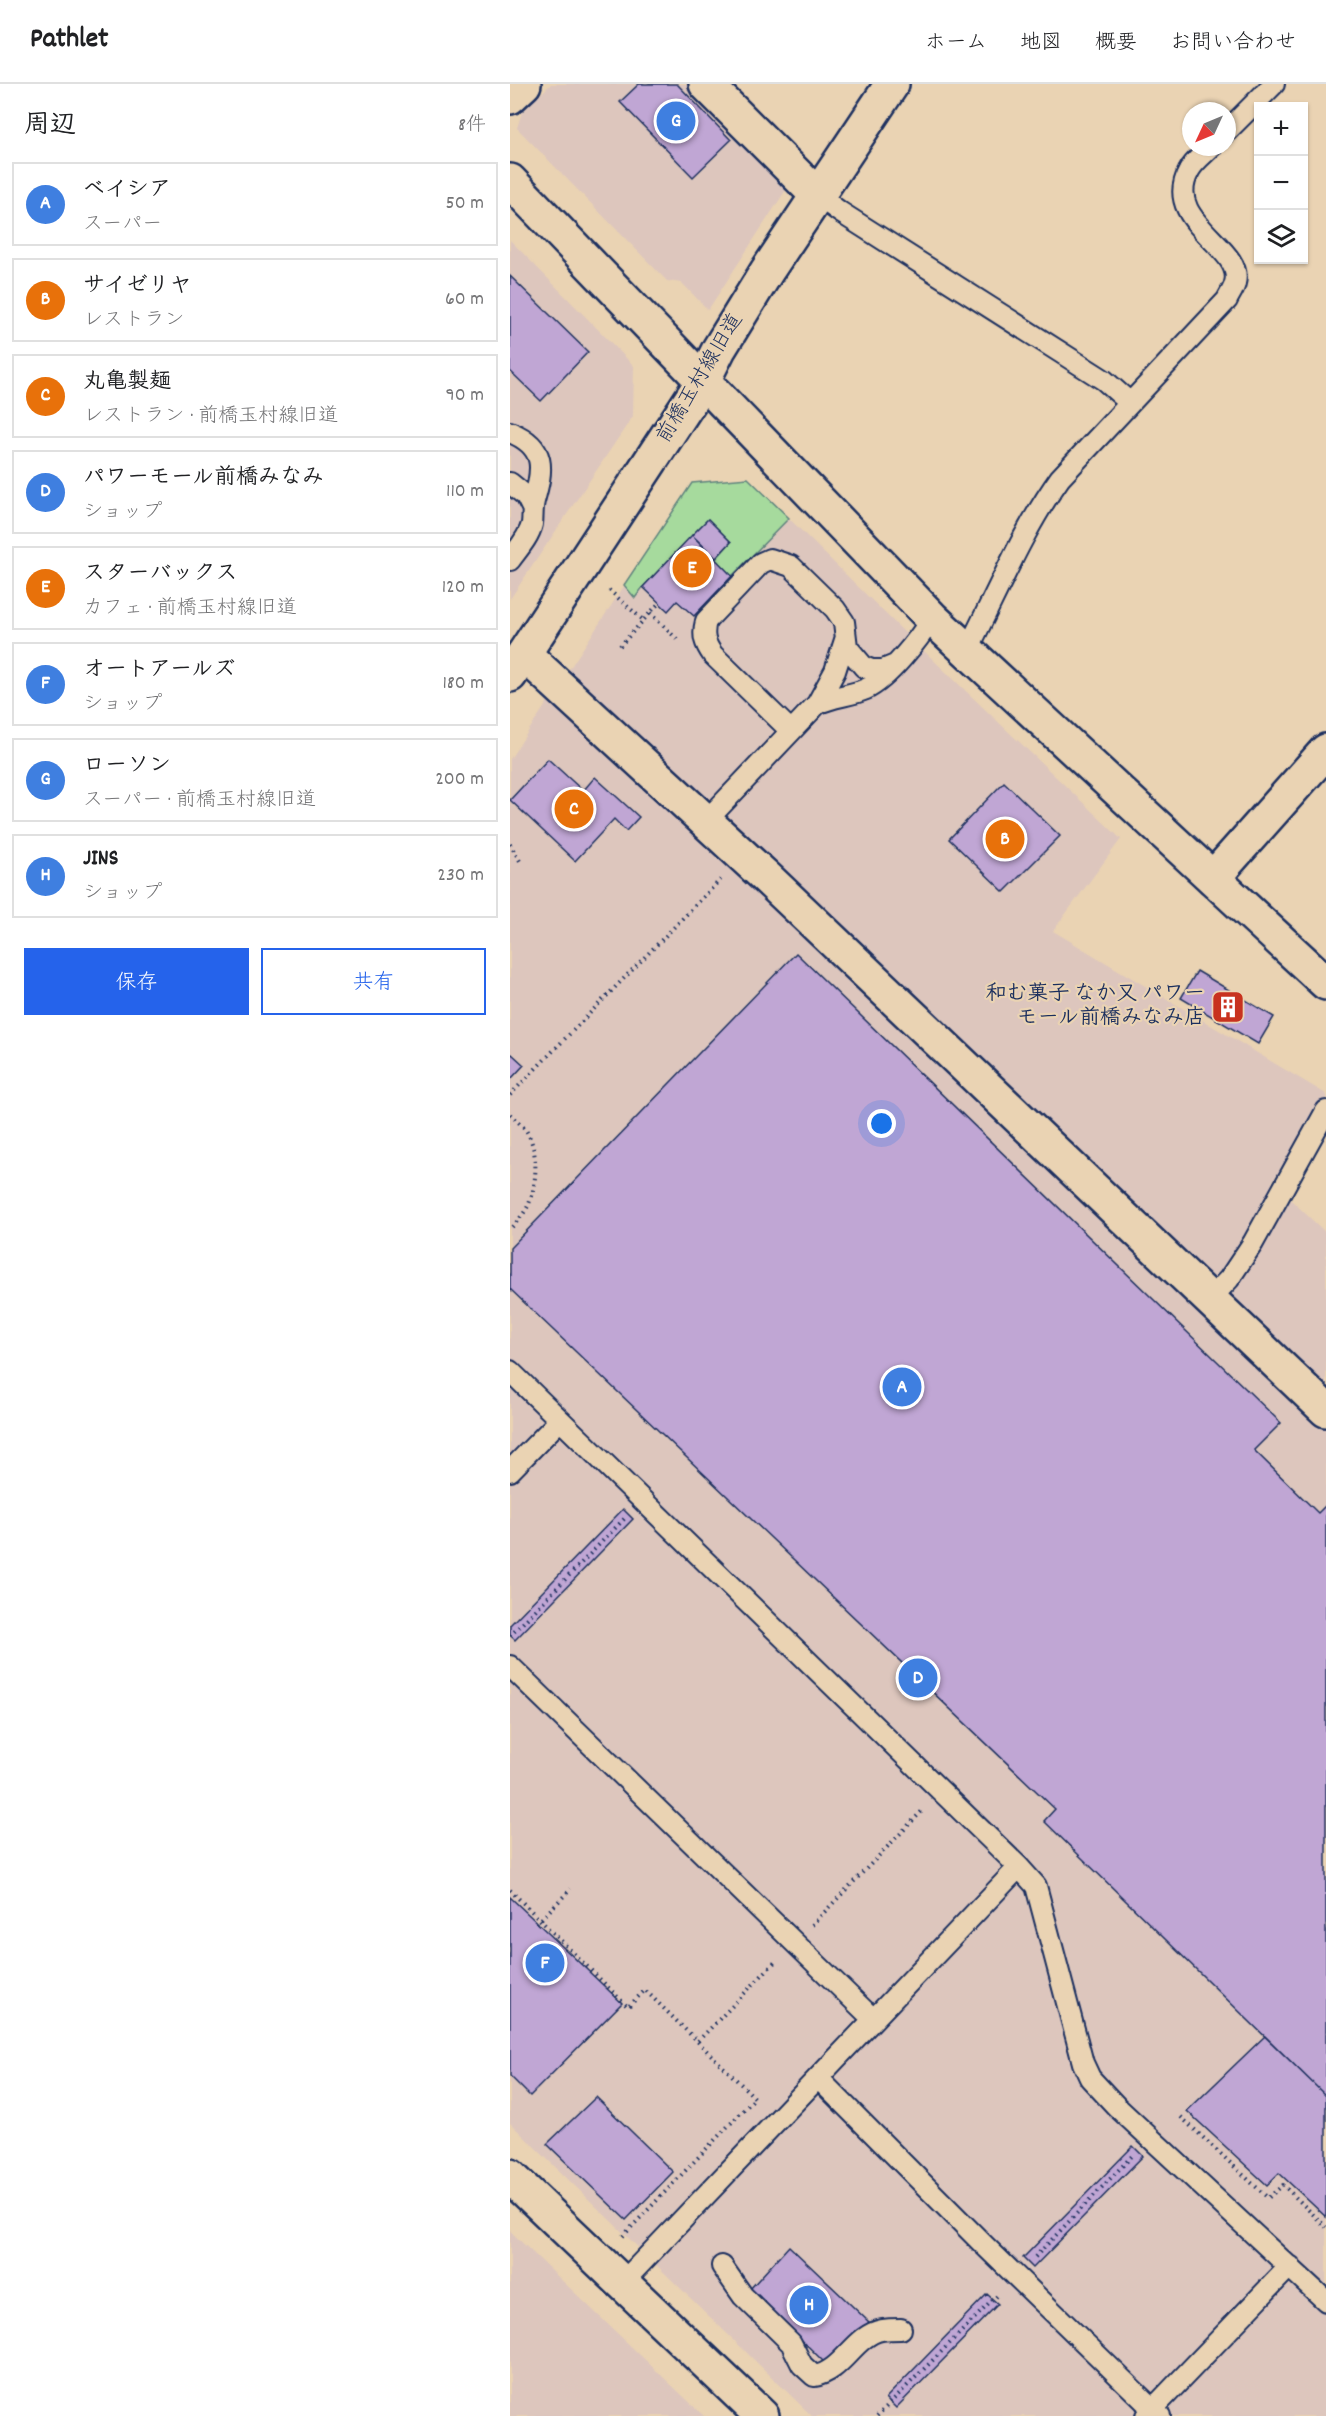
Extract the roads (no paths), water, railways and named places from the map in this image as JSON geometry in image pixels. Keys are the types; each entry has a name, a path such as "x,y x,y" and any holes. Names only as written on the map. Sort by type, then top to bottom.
{"street":[{"path":"510,98 524,84"},
{"path":"706,84 817,195"},
{"name":"前橋玉村線旧道","path":"517,664 703,381 718,349 817,195 892,84"},
{"path":"510,181 932,618 1326,984"},
{"path":"517,664 706,821 1326,1410"},
{"path":"1213,878 1326,751"},
{"path":"510,2176 762,2416"}],"lane":[{"path":"1236,122 1274,84"},
{"path":"967,651 1042,502 1060,478 1129,402 1227,300 1236,282 1234,269 1225,254 1194,220 1182,195 1184,181 1190,168 1202,156"},
{"path":"817,195 849,219 1104,380 1129,402"},
{"path":"510,432 525,440 539,457 541,477 532,508 529,533 510,560"},
{"path":"510,483 526,496 532,508"},
{"path":"706,821 817,704 835,671 845,640 844,622 836,609 791,566 770,559 761,563 706,621 703,633 706,645 713,656 791,731"},
{"path":"817,704 832,697 865,690 874,685 921,636 932,618"},
{"path":"845,640 853,655 864,667 883,670 895,665"},
{"path":"1210,1299 1229,1279 1253,1243 1326,1111"},
{"path":"510,1371 1036,1886 1083,2063 1090,2078 1150,2138 1326,2301"},
{"path":"510,1471 560,1420"},
{"path":"510,1666 873,2019"},
{"path":"622,2283 1019,1867"},
{"path":"818,2078 1153,2414 1290,2266"},
{"path":"722,2266 743,2296 791,2343 802,2365 814,2376 829,2371 868,2336 880,2330 901,2329"}],"place":[{"name":"ローソン","path":"676,121"},
{"name":"スターバックス","path":"692,568"},
{"name":"丸亀製麺","path":"574,809"},
{"name":"サイゼリヤ","path":"1005,839"},
{"name":"和む菓子 なか又 パワー モール前橋みなみ店","path":"1228,1007"},
{"name":"ベイシア","path":"902,1387"},
{"name":"パワーモール前橋みなみ","path":"918,1678"},
{"name":"オートアールズ","path":"545,1963"},
{"name":"JINS","path":"809,2305"}]}
